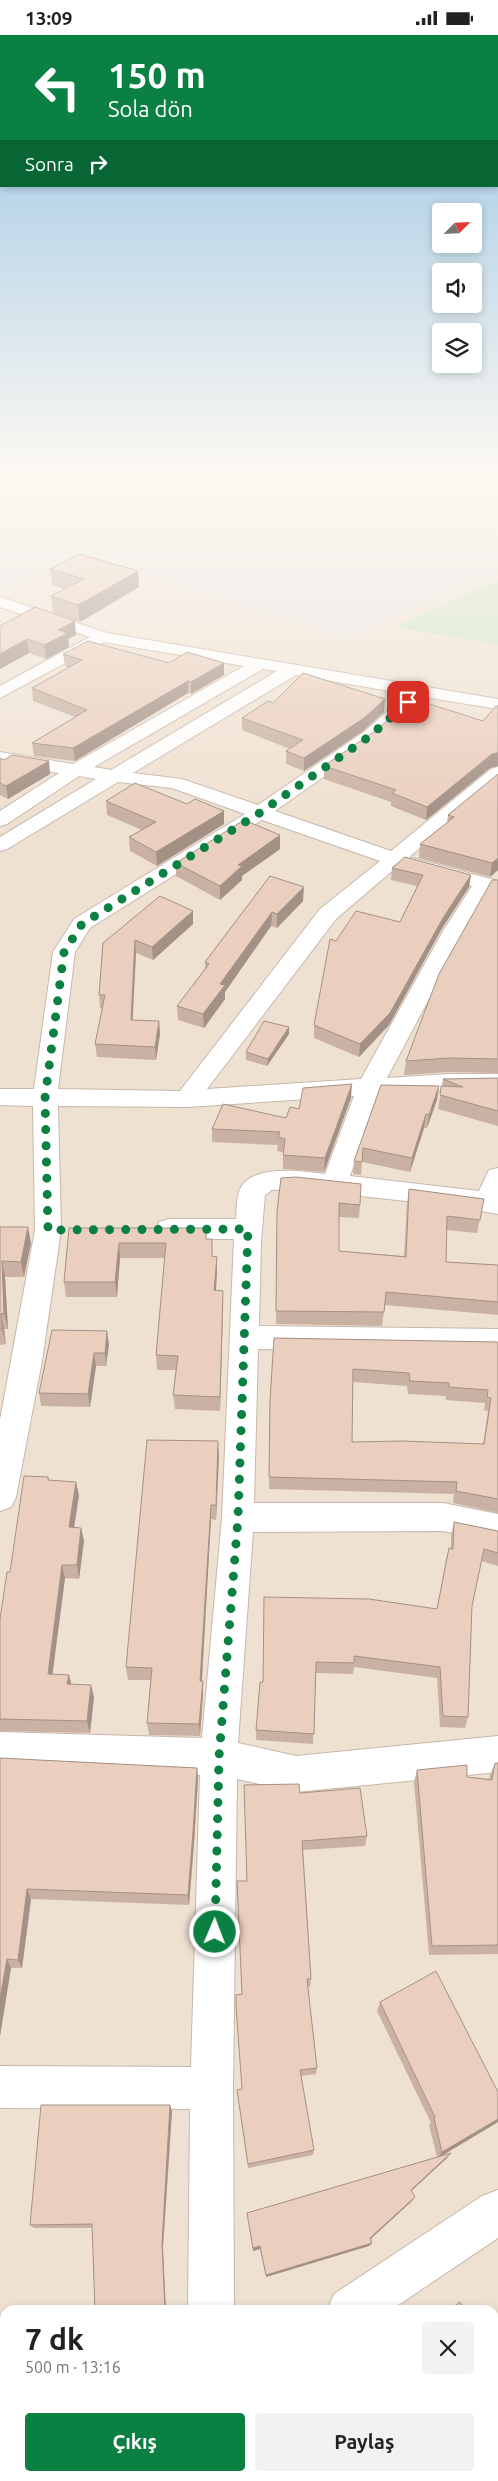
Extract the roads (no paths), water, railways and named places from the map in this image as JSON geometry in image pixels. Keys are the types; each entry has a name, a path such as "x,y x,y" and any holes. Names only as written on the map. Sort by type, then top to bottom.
{"street":[{"path":"0,602 104,637 498,704"},
{"path":"0,693 104,637"},
{"path":"0,821 76,770 261,663"},
{"path":"0,845 293,669"},
{"path":"0,1497 27,1361 58,1230 45,1098 64,952 82,924 258,814 370,736 421,691"},
{"path":"0,758 112,776 175,783 258,814 394,859 491,885 454,931 369,1088 335,1183"},
{"path":"186,1099 328,914 498,773"},
{"path":"0,1097 186,1099 498,1082"},
{"path":"212,2305 212,2088 219,1757 238,1518 248,1229 252,1191 267,1181 296,1180 452,1196 495,1194"},
{"path":"148,1229 248,1229"},
{"path":"19,1230 58,1230"},
{"path":"244,1337 498,1341"},
{"path":"238,1518 329,1516 443,1517 498,1528"},
{"path":"0,1750 219,1757 296,1773 498,1754"},
{"path":"0,2087 212,2088"},
{"path":"358,2305 498,2212"}]}
